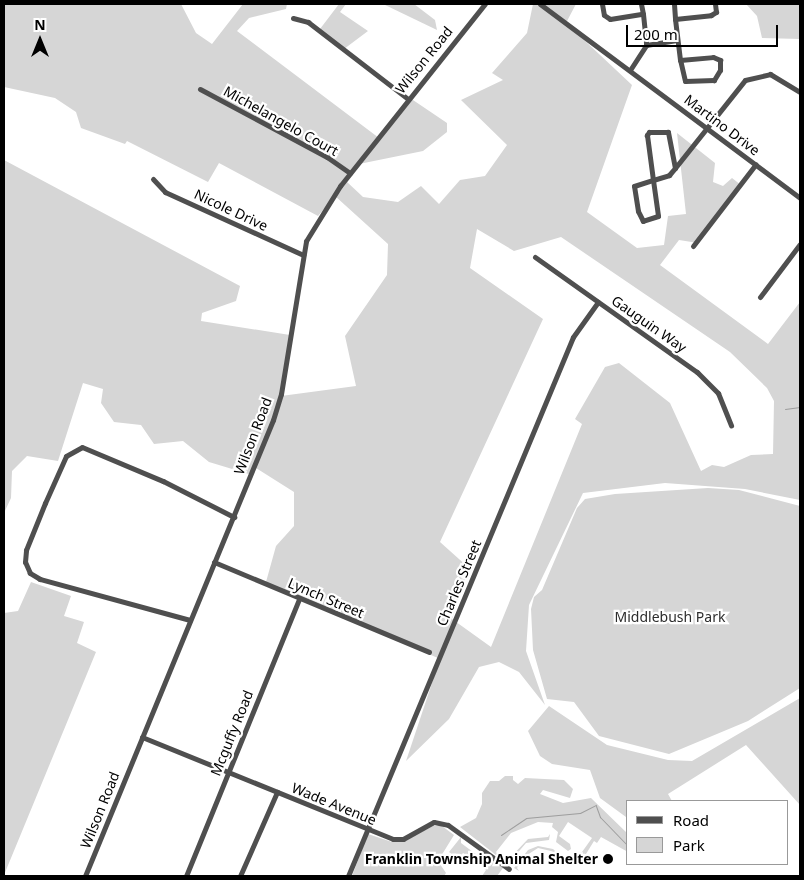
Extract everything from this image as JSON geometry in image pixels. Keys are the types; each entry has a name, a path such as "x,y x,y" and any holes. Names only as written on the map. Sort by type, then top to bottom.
{"street":[{"name":"Wilson Road","path":"85,876 234,517 281,394 303,256 318,216 408,99 485,4"},
{"name":"Martino Drive","path":"540,4 800,198"},
{"path":"602,4 604,15 610,19 643,14"},
{"path":"630,70 646,45 641,4"},
{"path":"674,4 680,60 685,82 714,80 720,73 718,57 680,60"},
{"path":"675,20 711,15 716,12 715,4"},
{"path":"293,18 308,22 408,99"},
{"path":"646,45 678,40"},
{"path":"675,168 668,132 649,132 647,135 654,180 658,216 643,221 638,211 634,186 654,180 669,175 675,168 706,127 750,77 770,74 800,92"},
{"name":"Michelangelo Court","path":"200,89 328,157 350,173"},
{"path":"693,246 756,164"},
{"name":"Nicole Drive","path":"153,179 165,192 303,256"},
{"path":"760,297 800,244"},
{"name":"Gauguin Way","path":"535,257 697,372 718,393 731,425"},
{"name":"Charles Street","path":"348,876 574,337 598,302"},
{"path":"190,620 40,579 30,573 25,562 26,550 45,503 66,456 76,448 87,448 234,517"},
{"name":"Lynch Street","path":"214,562 429,652"},
{"name":"Mcguffy Road","path":"186,876 299,599"},
{"name":"Wade Avenue","path":"142,737 367,830 399,840 429,824 442,823 454,828 509,869"},
{"path":"240,876 277,792"}],"green space":[{"path":"4,4 181,4 196,33 212,44 243,4 287,4 286,9 249,18 237,31 379,138 410,98 447,123 447,132 423,151 359,164 346,181 363,197 398,202 421,186 439,204 460,180 485,176 507,145 461,100 503,80 492,73 527,33 533,4 576,4 566,23 632,85 587,212 637,248 664,245 668,216 686,214 677,133 715,163 713,182 723,186 732,178 741,185 698,243 679,240 660,265 768,344 800,302 800,500 745,489 665,483 583,493 529,605 526,651 545,705 519,672 499,662 479,667 449,719 406,761 440,659 266,582 276,546 294,526 294,492 256,468 252,475 209,462 183,441 154,444 141,425 114,422 101,403 103,389 83,383 58,461 27,456 12,471 11,498 4,513 4,160 240,286 236,301 202,313 201,321 290,335 281,396 356,386 345,336 387,275 388,244 335,196 318,216 219,163 208,182 127,141 125,144 81,128 76,112 55,98 4,87","holes":["477,229 514,251 561,237 730,352 767,388 774,401 773,454 751,455 724,467 712,465 701,471 670,403 619,363 605,367 575,419 582,424 491,647 452,619 469,568 440,542 543,319 470,268"]},
{"path":"339,4 346,4 340,12 368,31 344,49 320,29"},
{"path":"383,4 414,4 435,20 437,30"},
{"path":"746,4 800,4 800,39 762,38 757,16"},
{"name":"Middlebush Park","path":"708,488 739,490 800,506 800,688 748,721 669,754 599,736 574,702 547,699 533,650 531,609 534,597 542,590 577,508 585,499 615,494"},
{"path":"31,582 71,596 64,616 84,622 77,643 96,652 4,875 4,613 18,611"},
{"path":"800,698 800,805 746,745 668,794 671,800 626,800 626,817 600,798 590,770 552,764 540,756 528,731 549,706 607,745 668,760 692,761"},
{"path":"505,776 513,776 513,780 518,784 525,778 564,780 573,789 570,798 543,790 540,794 563,803 591,798 626,832 626,851 601,837 597,843 594,841 586,854 577,858 576,854 582,852 592,838 568,822 559,836 570,844 571,849 568,851 556,842 558,832 552,827 553,823 538,822 511,833 496,852 499,856 496,855 460,827 476,818 482,804 482,793 490,781 499,781"},
{"path":"433,826 442,826 454,835 438,861 446,873 444,876 352,876 368,834 392,842 404,841"},
{"path":"550,834 549,840 526,843 509,863 503,860 507,861 528,839 548,837"},
{"path":"461,837 461,843 489,864 493,860 503,868 497,876 482,876 486,870 476,860 463,853 458,859 449,852"},
{"path":"538,846 553,849 561,856 560,860 555,858 557,854 538,848 524,857 517,868 519,871 514,868 528,850"}],"waterway":[{"path":"785,409 800,407"},
{"path":"501,835 526,818 580,813 596,805"},
{"path":"596,806 600,817 626,844"}],"place":[{"name":"Franklin Township Animal Shelter","path":"608,859"}]}
